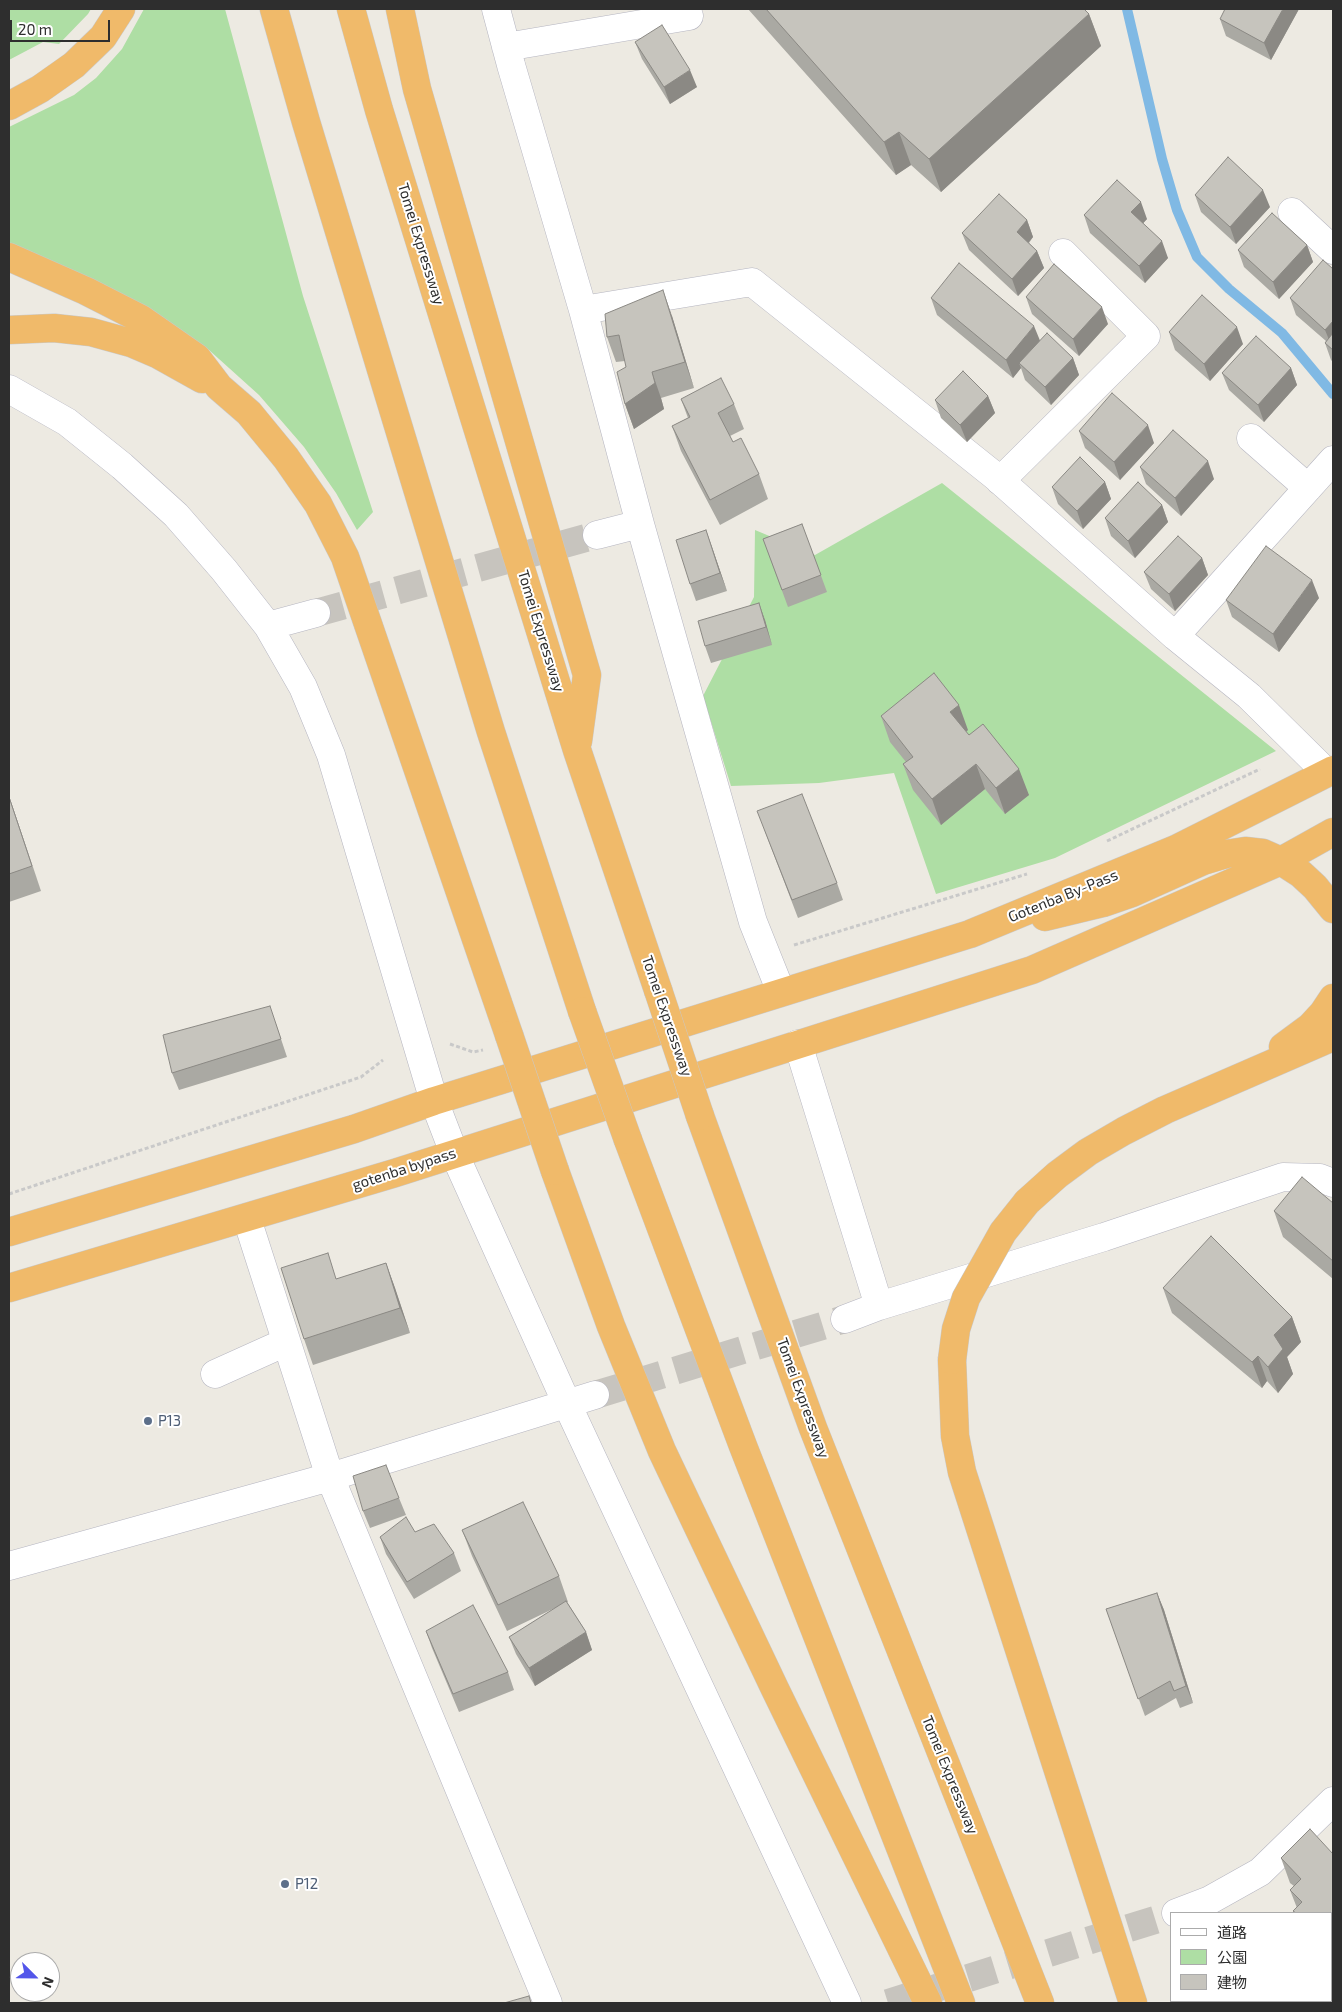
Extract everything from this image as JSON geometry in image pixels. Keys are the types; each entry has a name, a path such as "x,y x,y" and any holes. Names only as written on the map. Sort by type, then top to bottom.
{"highway":[{"path":"9,106 40,89 74,65 103,37 121,9"},
{"path":"274,9 306,122 491,732 582,1011 628,1140 743,1446 961,2003"},
{"name":"Tomei Expressway","path":"352,9 379,110 577,750 700,1116 813,1428 1040,2003"},
{"path":"400,9 417,89 587,674 577,750"},
{"path":"9,257 86,291 141,319 197,358 219,387 249,413 286,458 318,504 345,557 554,1171 611,1326 662,1451 775,1689 928,2003"},
{"path":"9,330 54,328 99,334 131,343 152,352 219,387"},
{"name":"Gotenba By-Pass","path":"781,992 970,934 1176,849 1330,771"},
{"path":"798,1044 1032,970 1281,860 1333,832"},
{"path":"970,934 1104,903 1226,854 1246,851 1263,852 1281,860 1316,886 1333,909"},
{"path":"14,1228 354,1129 434,1101 781,992"},
{"path":"1220,1086 1293,1041 1324,1013 1333,998"},
{"path":"1133,2003 962,1472 955,1436 952,1360 956,1329 966,1298 1004,1232 1027,1202 1057,1175 1088,1152 1165,1110 1333,1037"},
{"name":"gotenba bypass","path":"9,1288 246,1219 395,1173 798,1044"}],"street":[{"path":"496,9 583,310 640,524 753,922 781,992"},
{"path":"506,47 689,16"},
{"path":"1292,212 1333,250"},
{"path":"1000,481 1146,336 1063,253"},
{"path":"583,310 752,282 1000,481 1175,636 1249,696 1302,749 1330,771"},
{"path":"9,389 67,422 136,478 182,522 224,570 268,626 303,687 331,755 434,1101 454,1153 567,1404 847,2003"},
{"path":"1251,438 1308,488"},
{"path":"1175,636 1333,460"},
{"path":"597,535 640,524"},
{"path":"268,626 316,613"},
{"path":"798,1044 879,1306"},
{"path":"844,1319 879,1306 1104,1237 1283,1178 1320,1178 1333,1182"},
{"path":"246,1219 330,1477 548,2003"},
{"path":"215,1374 286,1342"},
{"path":"9,1566 330,1477 595,1394"},
{"path":"1187,1912 1215,1907 1260,1872 1333,1801"}],"path":[{"path":"1098,845 1302,749"},
{"path":"793,945 1036,872"},
{"path":"9,1194 361,1077 383,1060"}],"green space":[{"path":"9,9 91,9 59,44 43,42 9,60"},
{"path":"144,9 225,9 303,296 373,512 357,530 336,493 304,447 259,395 209,350 161,316 87,278 9,243 9,127 74,95 96,78 122,49"},
{"path":"942,483 1276,751 1055,858 936,894 894,773 819,783 731,786 703,696 754,597 755,530 815,555"}],"building":[{"path":"766,9 1084,9 1089,14 929,159 899,132 884,142"},
{"path":"1225,9 1283,9 1264,43 1220,19"},
{"path":"662,25 690,70 664,87 635,42"},
{"path":"1228,157 1263,190 1230,227 1195,195"},
{"path":"1117,180 1141,202 1131,212 1162,241 1139,266 1084,215"},
{"path":"999,194 1027,220 1017,232 1037,251 1012,279 962,233"},
{"path":"1272,213 1307,245 1273,282 1238,250"},
{"path":"1323,260 1333,269 1333,321 1325,330 1290,298"},
{"path":"959,263 1034,326 1006,360 931,298"},
{"path":"1054,264 1102,307 1073,339 1026,297"},
{"path":"663,290 685,362 652,372 655,383 625,404 617,372 626,367 619,335 607,337 605,314"},
{"path":"1202,295 1237,327 1204,364 1169,332"},
{"path":"1047,333 1073,358 1045,387 1019,363"},
{"path":"1333,333 1333,350 1325,343"},
{"path":"1256,336 1291,368 1258,405 1222,373"},
{"path":"963,371 988,396 960,425 935,400"},
{"path":"721,378 734,404 718,413 733,442 741,438 759,474 710,500 672,426 690,417 681,399"},
{"path":"1112,393 1148,425 1114,462 1079,431"},
{"path":"1173,430 1208,461 1175,498 1140,467"},
{"path":"1080,457 1105,482 1077,511 1052,487"},
{"path":"1138,482 1162,505 1128,541 1105,518"},
{"path":"802,524 821,575 782,590 763,539"},
{"path":"706,530 720,573 690,584 676,540"},
{"path":"1178,536 1202,558 1169,594 1144,572"},
{"path":"1266,546 1312,580 1273,634 1226,600"},
{"path":"759,603 766,627 705,646 698,621"},
{"path":"934,673 959,705 950,712 969,735 983,724 1019,769 996,788 976,764 932,799 903,764 913,757 881,716"},
{"path":"802,794 837,883 792,900 757,811"},
{"path":"9,797 32,866 9,874"},
{"path":"270,1006 281,1039 172,1073 163,1035"},
{"path":"1302,1177 1333,1203 1333,1261 1274,1211"},
{"path":"1211,1236 1292,1317 1274,1335 1283,1349 1268,1367 1258,1356 1252,1362 1163,1288"},
{"path":"328,1253 336,1279 386,1263 400,1308 304,1339 281,1268"},
{"path":"386,1465 399,1498 363,1511 353,1476"},
{"path":"523,1502 559,1576 498,1605 462,1530"},
{"path":"406,1517 415,1532 434,1524 454,1553 407,1582 380,1537"},
{"path":"1157,1593 1186,1686 1174,1691 1170,1681 1138,1699 1106,1609"},
{"path":"566,1601 586,1632 529,1668 509,1637"},
{"path":"473,1605 508,1672 453,1694 426,1631"},
{"path":"1310,1829 1333,1854 1332,1936 1332,1912 1293,1911 1302,1902 1290,1890 1301,1879 1281,1858"},
{"path":"529,1996 531,2003 504,2003"}],"waterway":[{"path":"1127,9 1162,159 1177,210 1197,257 1229,289 1282,333 1333,394"}],"tunnel":[{"path":"316,613 597,535"},
{"path":"595,1395 845,1319"},
{"path":"888,2003 1161,1918"}],"place":[{"name":"P13","path":"148,1421"},
{"name":"P12","path":"285,1884"}]}
